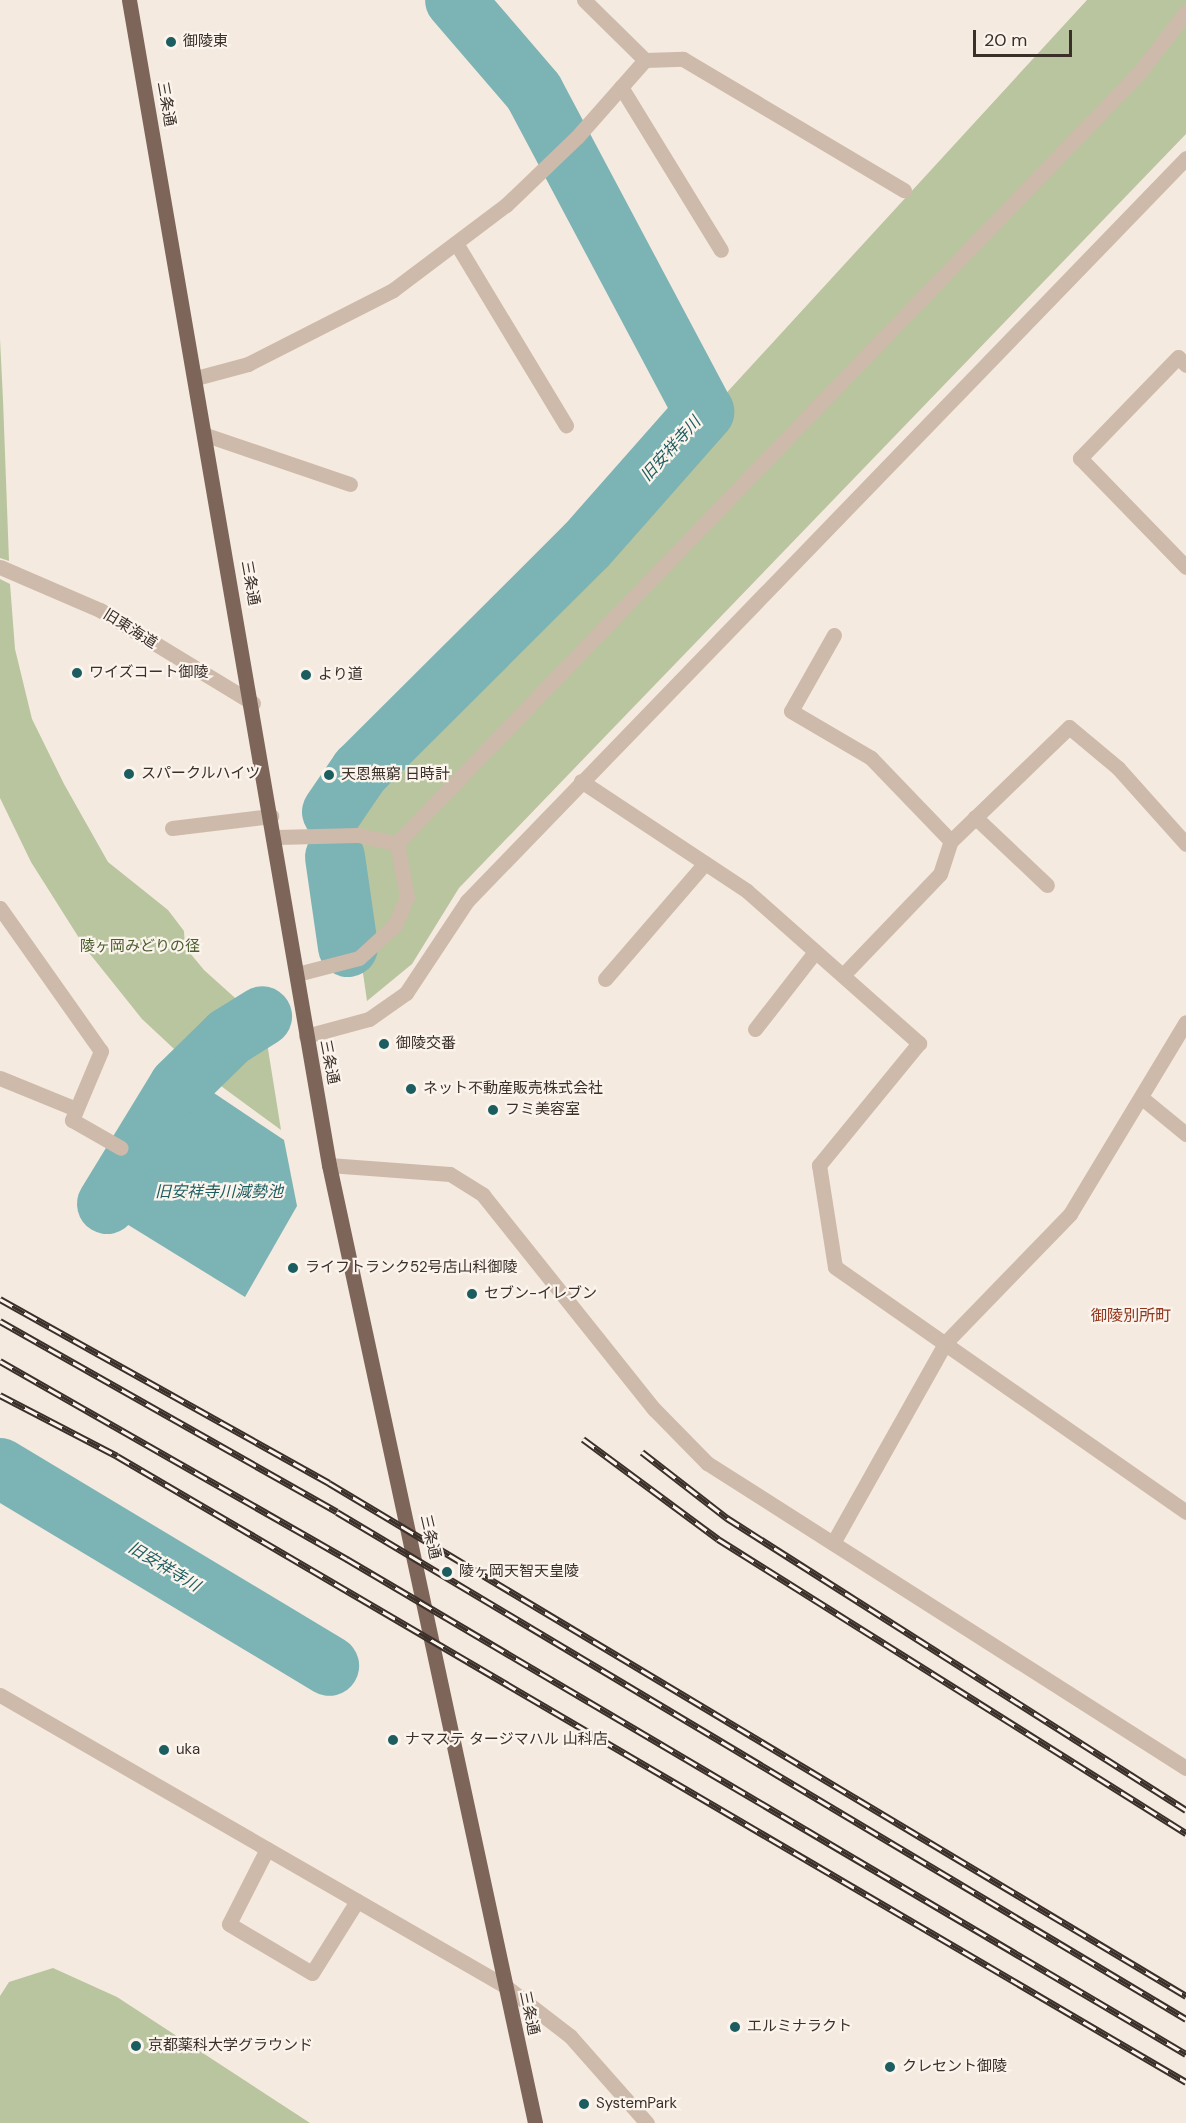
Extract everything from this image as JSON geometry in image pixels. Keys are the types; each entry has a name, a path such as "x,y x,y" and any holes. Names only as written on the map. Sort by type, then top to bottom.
{"main road":[{"name":"三条通","path":"129,0 253,703 329,1165 535,2123"}],"street":[{"path":"584,0 645,60 683,59 904,190"},
{"path":"397,843 1139,73 1186,12"},
{"path":"196,378 248,364 393,290 456,243 558,156 645,60"},
{"path":"621,87 721,250"},
{"path":"306,1036 369,1019 406,993 466,901 1186,158"},
{"path":"456,243 566,425"},
{"path":"1184,561 1080,458 1178,357 1186,365"},
{"path":"206,435 350,484"},
{"name":"旧東海道","path":"0,567 100,610 253,703"},
{"path":"834,634 791,711 871,758 951,841"},
{"path":"843,975 940,874 951,841 1069,727 1118,768 1186,844"},
{"path":"581,781 747,891 919,1043 819,1166 835,1266 1186,1512"},
{"path":"172,828 271,816"},
{"path":"975,817 1047,885"},
{"path":"276,837 358,835 397,843"},
{"path":"297,974 358,958 395,925 407,897 397,843"},
{"path":"605,979 705,863"},
{"path":"0,908 101,1051 72,1120 121,1148"},
{"path":"755,1029 815,952"},
{"path":"832,1543 946,1342 1070,1214 1186,1022"},
{"path":"0,1078 76,1109"},
{"path":"1142,1098 1186,1134"},
{"path":"329,1165 450,1174 483,1195 654,1409 707,1463 1186,1768"},
{"path":"0,1695 505,1986 570,2036 647,2123"},
{"path":"267,1849 229,1924 312,1974 357,1901"}],"green space":[{"path":"1087,0 1186,0 1186,134 459,888 412,964 367,1001 340,814"},
{"path":"0,339 3,400 9,561 0,558"},
{"name":"陵ヶ岡みどりの径","path":"0,579 10,584 15,649 32,719 64,784 108,862 168,910 184,931 185,947 204,970 264,1024 281,1130 187,1061 142,1019 86,949 31,862 0,798"},
{"path":"53,1968 117,1997 310,2123 0,2123 0,1996 9,1982"}],"water":[{"name":"旧安祥寺川減勢池","path":"199,1083 284,1140 297,1206 245,1297 117,1218"}],"waterway":[{"name":"旧安祥寺川","path":"332,812 360,771 586,546 704,412 534,92 455,0"},
{"name":"旧安祥寺川","path":"335,857 348,947"},
{"name":"旧安祥寺川","path":"107,1204 179,1086 229,1037 262,1016"},
{"name":"旧安祥寺川","path":"0,1468 329,1666"}],"railway":[{"path":"0,1299 329,1483 1186,1996"},
{"path":"0,1321 337,1512 1186,2019"},
{"path":"0,1361 347,1559 1186,2054"},
{"path":"0,1395 117,1456 1186,2082"},
{"path":"583,1439 718,1539 1186,1833"},
{"path":"642,1452 727,1518 1186,1810"}],"place":[{"name":"御陵東","path":"171,42"},
{"name":"ワイズコート御陵","path":"77,673"},
{"name":"より道","path":"306,675"},
{"name":"スパークルハイツ","path":"129,774"},
{"name":"天恩無窮 日時計","path":"329,775"},
{"name":"御陵交番","path":"384,1044"},
{"name":"ネット不動産販売株式会社","path":"411,1089"},
{"name":"フミ美容室","path":"493,1110"},
{"name":"ライフトランク52号店山科御陵","path":"293,1268"},
{"name":"セブン-イレブン","path":"472,1294"},
{"name":"陵ヶ岡天智天皇陵","path":"447,1572"},
{"name":"ナマステ タージマハル 山科店","path":"393,1740"},
{"name":"uka","path":"164,1750"},
{"name":"エルミナラクト","path":"735,2027"},
{"name":"京都薬科大学グラウンド","path":"136,2046"},
{"name":"クレセント御陵","path":"890,2067"},
{"name":"SystemPark","path":"584,2104"}],"district":[{"name":"御陵別所町","path":"1131,1316"}]}
